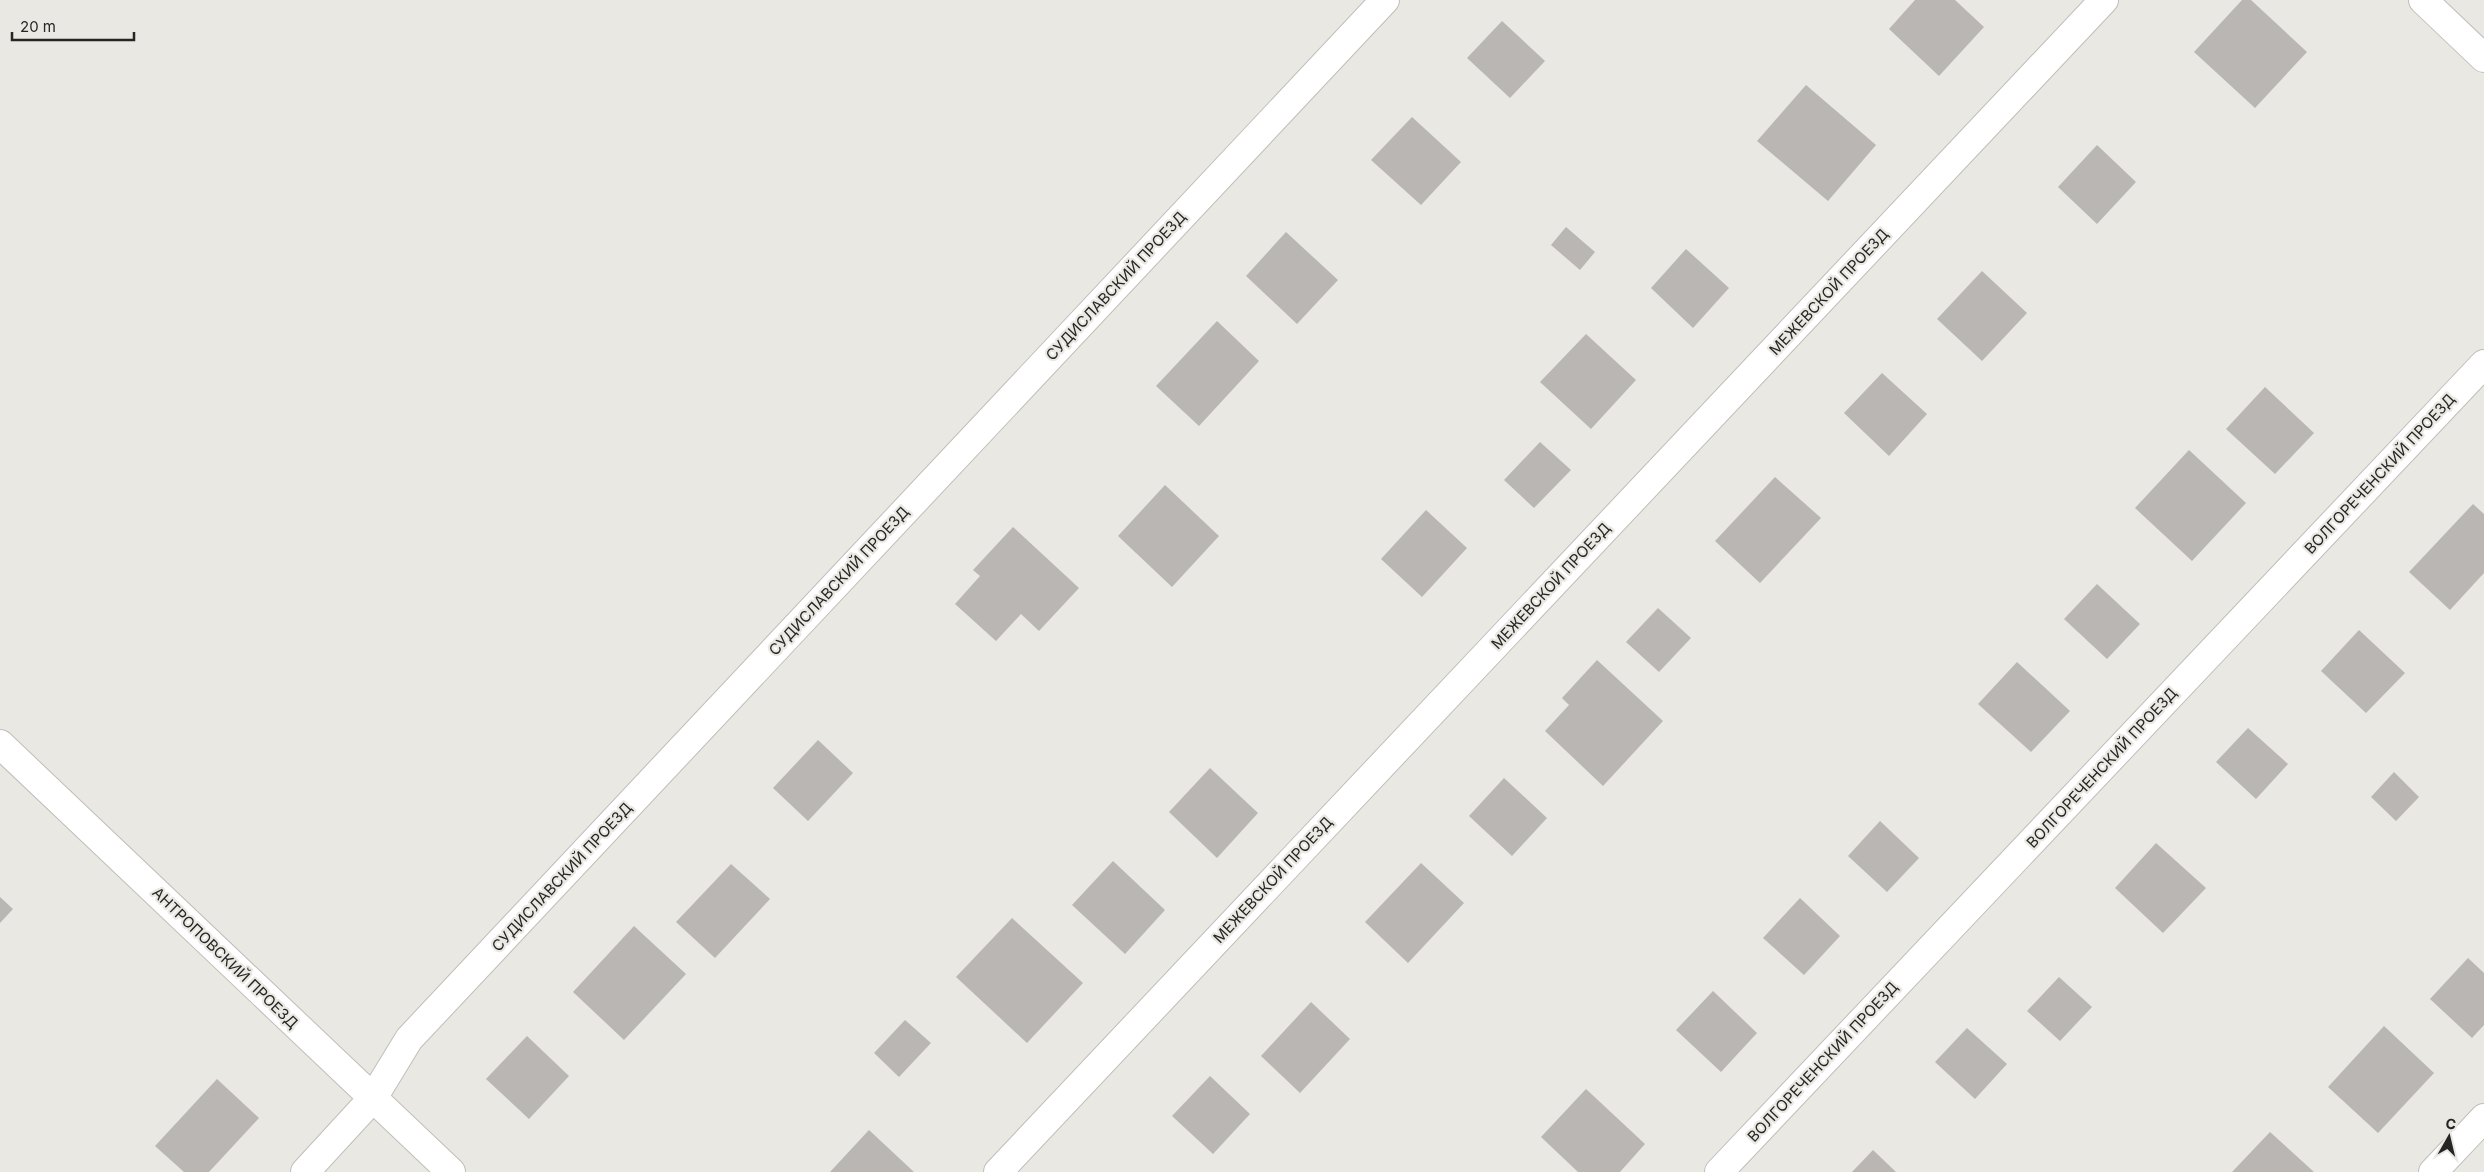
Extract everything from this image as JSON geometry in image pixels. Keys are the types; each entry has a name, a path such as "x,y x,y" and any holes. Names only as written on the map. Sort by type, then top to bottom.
{"street":[{"name":"СУДИСЛАВСКИЙ ПРОЕЗД","path":"305,1172 374,1098 409,1039 1385,0"},
{"name":"МЕЖЕВСКОЙ ПРОЕЗД","path":"998,1172 2104,0"},
{"path":"2423,0 2484,58"},
{"name":"ВОЛГОРЕЧЕНСКИЙ ПРОЕЗД","path":"1719,1172 2484,364"},
{"name":"АНТРОПОВСКИЙ ПРОЕЗД","path":"0,744 451,1172"},
{"path":"2433,1172 2484,1118"}],"building":[{"path":"1915,0 1955,0 1984,27 1939,76 1889,29"},
{"path":"2242,0 2251,0 2307,52 2255,108 2194,52"},
{"path":"1502,21 1545,61 1510,98 1467,58"},
{"path":"1806,85 1876,145 1828,201 1757,141"},
{"path":"1412,117 1461,162 1421,205 1371,160"},
{"path":"2097,145 2136,182 2097,224 2058,187"},
{"path":"1566,227 1595,252 1580,270 1551,245"},
{"path":"1286,232 1338,280 1297,324 1246,276"},
{"path":"1686,249 1729,288 1693,328 1651,288"},
{"path":"1982,271 2027,313 1982,361 1937,319"},
{"path":"1217,321 1259,361 1199,426 1156,386"},
{"path":"1586,334 1636,380 1591,429 1540,382"},
{"path":"1882,373 1927,414 1889,456 1844,413"},
{"path":"2265,387 2314,433 2275,474 2226,429"},
{"path":"1540,442 1571,470 1534,508 1504,480"},
{"path":"2189,450 2246,503 2192,561 2135,508"},
{"path":"1775,477 1821,518 1760,583 1715,541"},
{"path":"1165,485 1219,536 1172,587 1118,536"},
{"path":"2473,504 2484,514 2484,573 2450,610 2409,572"},
{"path":"1426,510 1467,548 1422,597 1381,559"},
{"path":"1013,527 1079,588 1039,631 1021,614 996,641 955,604 980,576 973,570"},
{"path":"2097,584 2140,624 2107,659 2064,619"},
{"path":"1658,608 1691,638 1659,672 1626,642"},
{"path":"2359,630 2405,673 2366,713 2321,671"},
{"path":"1597,660 1663,721 1603,786 1545,731 1569,705 1562,698"},
{"path":"2017,662 2070,711 2031,752 1978,704"},
{"path":"2248,728 2288,764 2256,799 2216,762"},
{"path":"818,740 853,773 808,821 773,788"},
{"path":"1210,768 1258,813 1217,858 1169,812"},
{"path":"2394,772 2419,797 2396,821 2371,797"},
{"path":"1504,778 1547,818 1512,856 1469,816"},
{"path":"1880,821 1919,858 1887,892 1848,856"},
{"path":"2156,843 2206,888 2163,933 2115,888"},
{"path":"1113,861 1165,910 1125,954 1072,905"},
{"path":"1421,863 1464,903 1408,963 1365,922"},
{"path":"731,864 770,899 715,958 676,922"},
{"path":"0,897 13,909 0,923"},
{"path":"1800,898 1840,936 1804,975 1763,938"},
{"path":"1012,918 1083,983 1027,1043 956,977"},
{"path":"634,926 686,974 624,1040 573,992"},
{"path":"2468,958 2484,973 2484,1025 2472,1038 2430,999"},
{"path":"2059,977 2092,1007 2060,1041 2027,1011"},
{"path":"1713,991 1757,1033 1721,1072 1676,1030"},
{"path":"1311,1002 1350,1039 1300,1093 1261,1056"},
{"path":"905,1020 931,1043 899,1077 874,1053"},
{"path":"2384,1026 2434,1073 2378,1133 2328,1087"},
{"path":"1967,1028 2007,1064 1975,1099 1935,1062"},
{"path":"527,1036 569,1076 529,1119 486,1079"},
{"path":"1210,1076 1250,1114 1213,1154 1172,1116"},
{"path":"217,1079 259,1118 209,1172 184,1172 155,1146"},
{"path":"1586,1089 1645,1144 1620,1172 1578,1172 1541,1137"},
{"path":"869,1130 914,1172 830,1172"},
{"path":"2270,1132 2314,1172 2232,1172"},
{"path":"1873,1150 1896,1172 1852,1172"}]}
